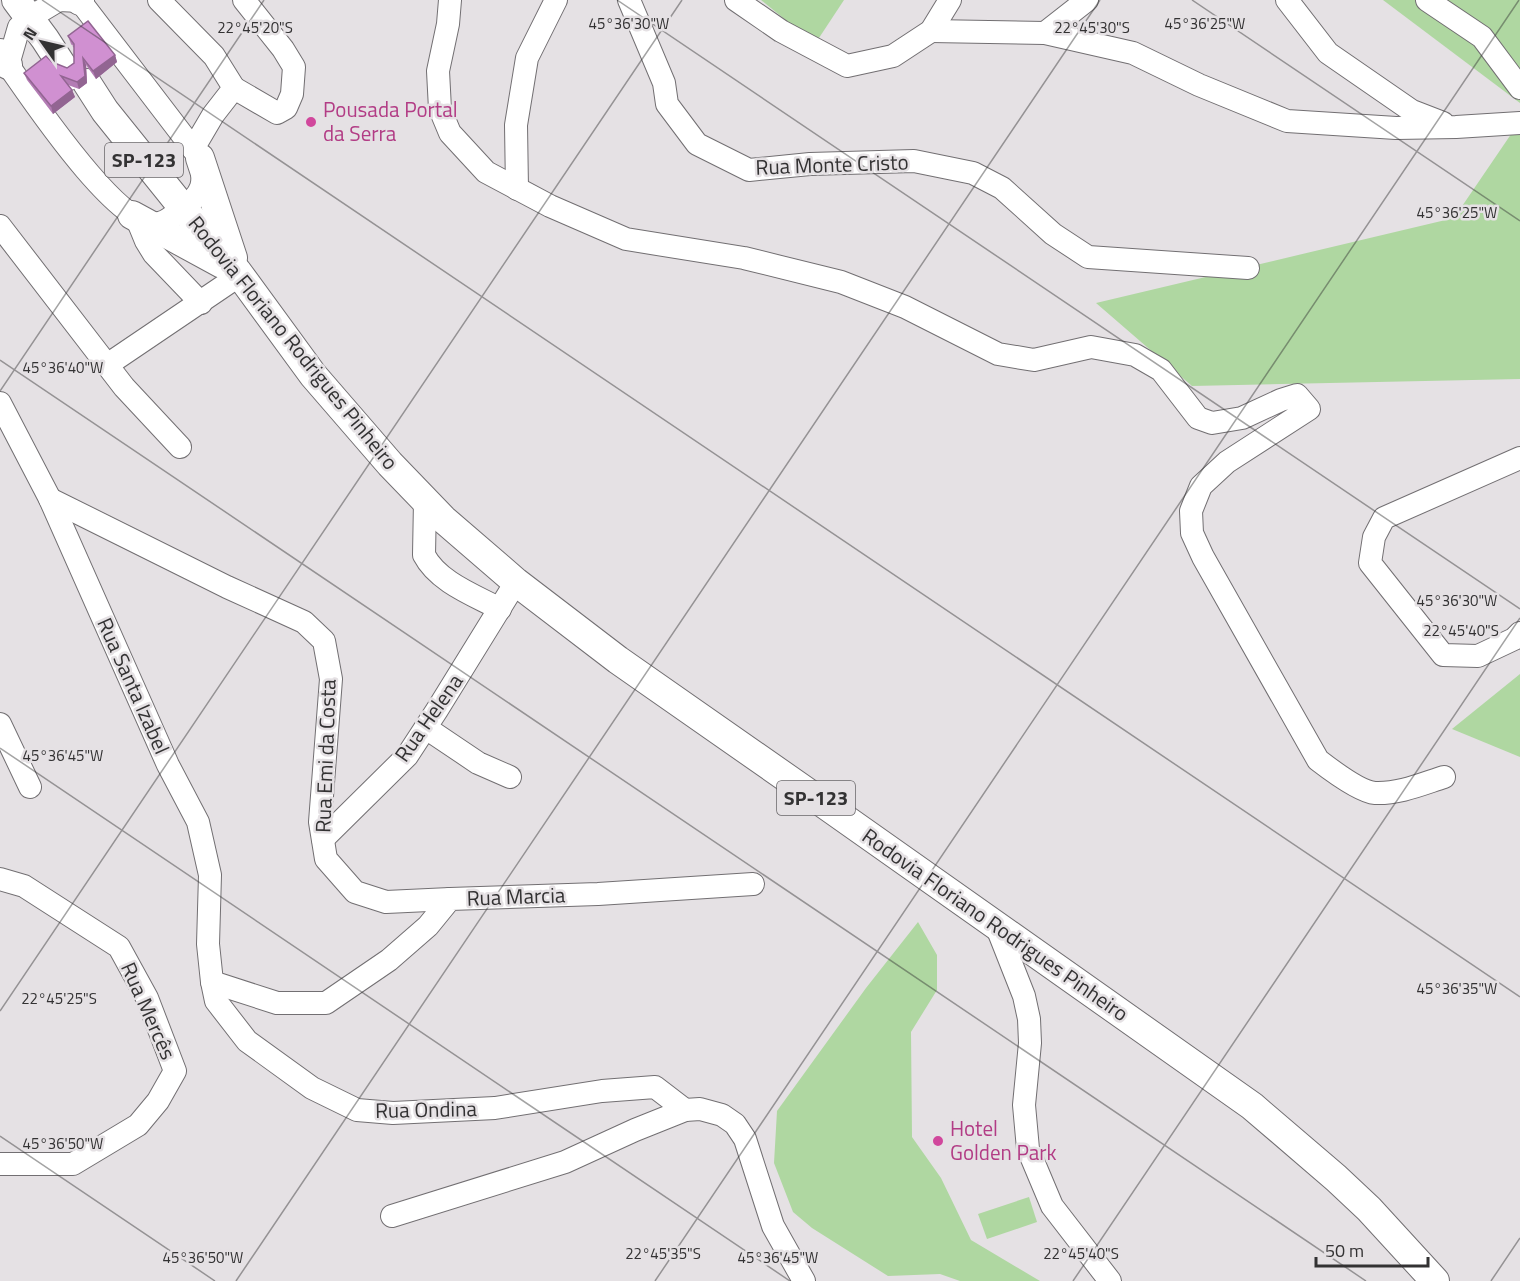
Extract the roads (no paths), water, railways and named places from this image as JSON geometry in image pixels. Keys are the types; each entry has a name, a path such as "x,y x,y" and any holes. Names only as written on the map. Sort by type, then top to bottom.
{"main road":[{"name":"Rodovia Floriano Rodrigues Pinheiro","path":"31,19 183,208 239,273 313,375 390,464 443,519 516,582 618,660 1252,1106 1361,1201 1435,1281"},
{"path":"197,153 239,273"},
{"path":"134,217 239,273"}],"street":[{"path":"134,217 158,224 193,201 201,189 203,175 197,153 80,0 59,0 19,27 4,59 56,132 95,180 134,217 154,254 201,303"},
{"path":"159,0 214,56 234,88 277,113 286,108 292,94 294,67 243,0"},
{"path":"450,0 448,24 438,72 440,109 450,133 486,172 517,189 626,239 744,258 841,282 905,307 998,354 1034,360 1091,347 1135,355 1161,370 1198,418 1212,423 1242,417 1298,395 1309,409 1227,462 1201,486 1191,511 1192,533 1203,557 1318,760 1339,776 1373,793 1402,790 1444,777"},
{"path":"517,189 516,125 528,58 556,0"},
{"name":"Rua Monte Cristo","path":"629,0 664,83 667,104 697,144 749,170 810,164 914,161 973,173 1002,188 1053,234 1088,257 1248,268"},
{"path":"736,0 781,31 847,66 893,56 931,31 950,0"},
{"path":"1045,33 1087,0"},
{"path":"1287,0 1328,53 1412,111 1456,127"},
{"path":"1427,0 1482,38 1520,88"},
{"path":"931,31 1045,33 1133,53 1199,85 1287,121 1396,129 1520,123"},
{"path":"197,153 213,115 234,88"},
{"path":"0,226 124,387 180,447"},
{"path":"107,365 201,303 239,273"},
{"name":"Rua Santa Izabel","path":"0,403 51,499 168,765 198,822 210,875 208,944 212,982"},
{"path":"1520,458 1384,518 1374,537 1370,563 1443,655 1478,656 1515,639 1520,633"},
{"name":"Rua Emi da Costa","path":"51,499 227,587 304,622 324,641 331,679 320,822 326,859 355,892 386,902 450,899"},
{"path":"425,501 424,555 427,561 450,582 500,609"},
{"name":"Rua Helena","path":"323,839 406,756 426,728 516,582"},
{"path":"0,724 30,787"},
{"path":"426,728 478,763 510,777"},
{"name":"Rua Mercês","path":"0,879 24,886 119,947 147,998 175,1071 158,1101 138,1125 73,1164 0,1164"},
{"name":"Rua Marcia","path":"212,982 277,1003 326,1003 389,960 428,926 450,899 598,894 753,884"},
{"path":"996,925 1024,996 1029,1019 1030,1043 1024,1105 1028,1149 1052,1206 1110,1281"},
{"name":"Rua Ondina","path":"212,982 216,1001 247,1041 312,1088 357,1110 393,1113 495,1108 602,1091 655,1087 686,1110"},
{"path":"392,1216 565,1162 635,1130 686,1110 700,1109 722,1115 735,1124 745,1139 773,1226 804,1281"}],"place":[{"name":"Pousada Portal da Serra","path":"311,122"},
{"name":"Hotel Golden Park","path":"938,1141"}]}
